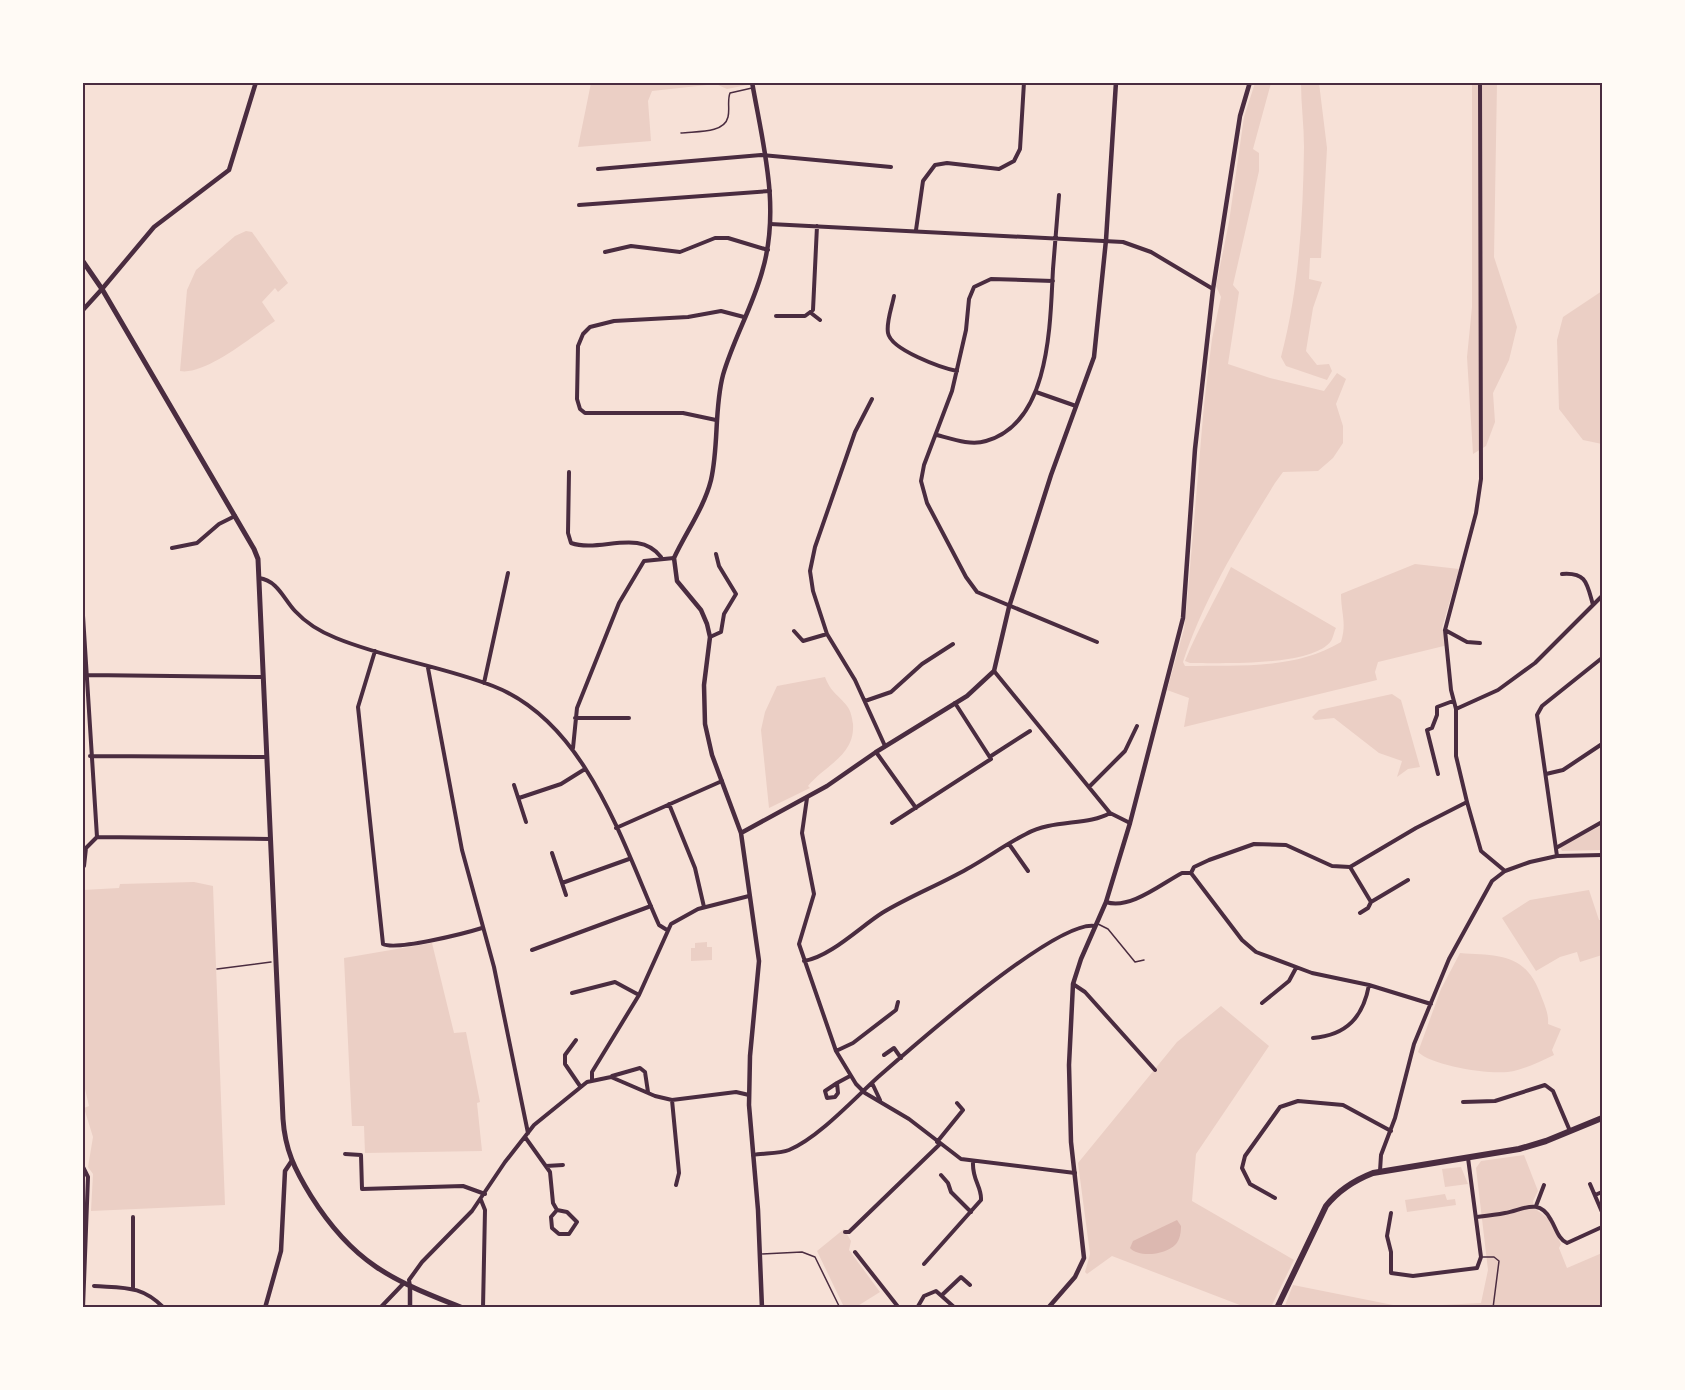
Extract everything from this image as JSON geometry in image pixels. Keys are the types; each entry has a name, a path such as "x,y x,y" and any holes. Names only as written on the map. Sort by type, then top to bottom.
{"highway":[{"path":"1277,1308 1319,1218 1332,1199 1357,1181 1380,1172 1519,1149 1602,1118"}],"main road":[{"path":"82,311 154,227 229,170 256,82"},
{"path":"741,833 774,813 807,798 979,687 994,671 1009,607 1051,475 1094,357 1106,240 1116,82"},
{"path":"1048,1308 1053,1305 1078,1272 1084,1258 1075,1173 1069,1065 1073,984 1106,902 1130,823 1183,618 1195,449 1213,289 1240,116 1250,82"},
{"path":"752,85 771,191 768,250 760,278 723,376 716,420 714,456 707,494 674,558 677,581 701,610 710,637 704,708 709,745 741,833 759,967 751,1042 749,1095 762,1308"},
{"path":"82,260 102,289 256,554 259,578 283,1119 285,1143 291,1161 339,1237 370,1263 403,1284 463,1308"},
{"path":"265,1308 281,1251 285,1171 291,1161"},
{"path":"410,1287 411,1308"}],"street":[{"path":"916,230 923,181 935,165 999,169 1014,161 1020,149 1024,82"},
{"path":"1480,82 1480,479 1476,513 1445,630 1456,708 1456,756 1467,802 1481,851 1505,870"},
{"path":"598,169 765,156 891,167"},
{"path":"579,205 771,191"},
{"path":"937,435 977,443 994,438 1017,423 1036,392 1049,331 1059,195"},
{"path":"771,224 1123,242 1151,252 1213,289"},
{"path":"811,313 818,226"},
{"path":"605,252 631,246 680,252 715,238 728,238 768,250"},
{"path":"1053,281 991,279 974,287 969,299 966,330 957,371 937,435 924,465 921,482 924,496 972,586 984,596 1097,642"},
{"path":"894,296 888,331 892,342 931,362 957,371"},
{"path":"716,420 683,413 585,413 580,409 577,399 578,345 590,327 606,322 688,318 721,311 744,317"},
{"path":"776,316 805,316 811,313"},
{"path":"811,313 820,320"},
{"path":"1036,392 1076,406"},
{"path":"872,399 855,432 811,562 813,591 827,634 865,701 885,746"},
{"path":"569,472 568,538 571,543 638,543 651,547 662,557"},
{"path":"172,548 197,543 219,524 235,516"},
{"path":"710,637 721,632 724,614 736,594 719,566 716,554"},
{"path":"573,748 577,708 626,588 644,561 662,557 674,558"},
{"path":"484,683 508,573"},
{"path":"1562,574 1575,573 1582,577 1593,605"},
{"path":"259,578 273,583 295,611 319,629 375,651 484,683 517,697 529,706 573,748 616,828 659,925 667,930"},
{"path":"1456,708 1488,696 1535,663 1602,596"},
{"path":"82,600 90,756 97,837"},
{"path":"1445,630 1467,642 1480,643"},
{"path":"794,631 803,641 827,634"},
{"path":"865,701 891,692 922,664 953,644"},
{"path":"375,651 358,707 383,944 388,947 482,928"},
{"path":"1557,856 1537,720 1539,710 1602,658"},
{"path":"428,668 462,850 496,978 526,1135 552,1177 553,1203 557,1210 567,1212 575,1218 576,1224 569,1234 559,1234 552,1228 551,1217 557,1210"},
{"path":"994,671 1110,813 1130,823"},
{"path":"87,675 263,677"},
{"path":"1438,774 1427,730 1432,728 1437,715 1437,707 1454,701"},
{"path":"954,703 991,756"},
{"path":"576,718 629,718"},
{"path":"1089,787 1125,751 1137,726"},
{"path":"892,823 1030,731"},
{"path":"1545,774 1563,770 1602,744"},
{"path":"876,752 916,808"},
{"path":"90,756 266,757"},
{"path":"519,798 561,784 585,769"},
{"path":"616,828 722,781"},
{"path":"514,785 526,822"},
{"path":"807,798 802,833 814,894 799,940 804,961 836,1051 850,1076 862,1091 909,1119 961,1159 1075,1173"},
{"path":"1191,873 1194,867 1209,860 1254,844 1286,845 1332,866 1350,867 1416,828 1467,802"},
{"path":"669,804 691,859 704,907"},
{"path":"804,961 818,957 917,892 970,868 1043,826 1098,818 1110,813"},
{"path":"1556,849 1602,822"},
{"path":"84,866 86,848 97,837 270,838"},
{"path":"1009,844 1028,871"},
{"path":"552,853 566,895"},
{"path":"1380,1172 1381,1155 1391,1131 1414,1044 1464,929 1481,905 1492,881 1505,870 1557,856 1602,855"},
{"path":"562,884 629,859"},
{"path":"1350,867 1371,902"},
{"path":"1106,902 1116,904 1129,901 1182,873 1191,873"},
{"path":"1191,873 1245,944 1265,957 1296,968 1369,985 1431,1004"},
{"path":"1360,913 1368,908 1371,902 1408,880"},
{"path":"592,1080 592,1072 639,995 667,930 676,919 704,907 749,896"},
{"path":"532,950 651,906"},
{"path":"753,1155 790,1150 844,1111 862,1091 994,981 1074,928 1096,925"},
{"path":"1263,1003 1289,981 1296,968"},
{"path":"572,993 610,982 620,984 639,995"},
{"path":"1073,984 1085,992 1155,1070"},
{"path":"1313,1038 1341,1031 1354,1021 1364,1007 1369,985"},
{"path":"836,1051 853,1043 896,1010 898,1002"},
{"path":"576,1040 565,1055 565,1064 580,1086"},
{"path":"884,1054 894,1048 901,1058"},
{"path":"410,1287 409,1280 429,1252 481,1199 505,1162 547,1113 580,1086 592,1080 640,1068 645,1072 648,1092"},
{"path":"837,1083 850,1076"},
{"path":"611,1077 672,1100 736,1092 749,1095"},
{"path":"873,1082 873,1089 880,1101"},
{"path":"1463,1102 1495,1101 1545,1084 1553,1091 1571,1131"},
{"path":"672,1100 679,1173 676,1185"},
{"path":"1275,1198 1246,1180 1242,1162 1280,1107 1298,1101 1344,1105 1391,1131"},
{"path":"845,1232 849,1232 939,1143 963,1110 957,1103"},
{"path":"345,1154 361,1155 362,1189 463,1186 484,1194"},
{"path":"1390,1214 1387,1236 1391,1252 1391,1273 1413,1276 1479,1266 1481,1257 1468,1158"},
{"path":"924,1263 982,1197 973,1177 973,1162"},
{"path":"82,1165 88,1174 84,1215 83,1308"},
{"path":"546,1166 563,1165"},
{"path":"941,1175 948,1183 951,1192 971,1212"},
{"path":"1590,1184 1602,1212"},
{"path":"1536,1206 1544,1185"},
{"path":"1595,1195 1602,1192"},
{"path":"481,1199 485,1210 483,1308"},
{"path":"1476,1217 1505,1213 1524,1206 1536,1206 1548,1215 1564,1242 1602,1227"},
{"path":"133,1217 133,1288"},
{"path":"855,1252 899,1308"},
{"path":"942,1295 961,1276 970,1285"},
{"path":"380,1308 403,1284"},
{"path":"94,1286 133,1288 151,1294 164,1308"},
{"path":"917,1308 930,1292 936,1291 954,1307"}],"lane":[{"path":"681,133 714,130 723,125 728,117 730,93 752,85"},
{"path":"1096,925 1108,929 1135,962 1144,960"},
{"path":"217,969 271,962"},
{"path":"760,1254 802,1252 815,1257 840,1308"},
{"path":"1481,1257 1494,1257 1499,1261 1493,1308"}],"shaded area":[{"path":"747,82 747,85 727,89 716,84 652,91 648,101 651,141 578,147 591,83"},
{"path":"1255,83 1271,83 1253,149 1259,153 1259,171 1233,285 1239,292 1228,364 1270,378 1324,391 1337,373 1346,379 1336,404 1343,426 1343,443 1333,458 1318,471 1283,472 1212,592 1183,662 1185,666 1266,664 1285,662 1323,651 1341,642 1344,623 1341,594 1415,564 1459,569 1442,628 1448,645 1378,662 1375,672 1377,680 1184,727 1189,698 1167,690 1184,629 1204,405 1212,339 1221,297 1216,286 1229,222 1244,117"},
{"path":"1301,83 1319,83 1327,148 1321,258 1310,258 1309,279 1322,282 1313,308 1306,351 1317,365 1329,364 1332,371 1327,380 1286,366 1281,357 1296,279 1303,200 1304,147"},
{"path":"1472,83 1497,83 1494,257 1517,327 1509,360 1493,393 1495,422 1486,446 1473,454 1467,357 1472,307"},
{"path":"246,231 252,232 288,283 278,292 275,288 262,302 275,321 216,361 190,371 180,371 187,290 196,270 235,236"},
{"path":"1602,291 1602,444 1583,440 1559,409 1557,340 1563,317"},
{"path":"1231,567 1336,628 1331,641 1321,649 1305,655 1265,662 1190,663 1185,661"},
{"path":"825,677 850,712 853,724 849,744 838,759 808,786 810,788 769,808 761,730 765,712 777,686"},
{"path":"1392,694 1401,700 1420,767 1408,769 1397,777 1402,761 1379,753 1334,718 1315,720 1312,717 1319,710"},
{"path":"1602,825 1602,850 1562,851 1560,847"},
{"path":"194,882 213,886 225,1205 91,1211 93,1174 88,1167 93,1137 84,1108 89,1106 82,1076 83,890 119,888 120,884"},
{"path":"1589,890 1599,920 1602,920 1602,955 1580,962 1577,952 1560,957 1536,971 1502,918 1530,900"},
{"path":"707,942 707,947 712,947 712,960 691,961 691,948 695,948 695,943"},
{"path":"432,943 454,1033 466,1032 480,1102 477,1103 482,1151 365,1153 364,1126 352,1126 344,958"},
{"path":"1460,953 1498,956 1518,963 1526,970 1540,993 1547,1012 1548,1024 1561,1029 1552,1050 1554,1055 1519,1070 1493,1072 1464,1069 1436,1062 1418,1052 1441,989"},
{"path":"1221,1006 1269,1046 1196,1154 1192,1201 1294,1260 1271,1307 1245,1307 1112,1256 1087,1274 1085,1272 1090,1254 1078,1163 1177,1042"},
{"path":"1524,1155 1538,1191 1533,1201 1534,1208 1549,1219 1561,1244 1559,1248 1567,1268 1602,1253 1602,1307 1284,1308 1293,1285 1403,1307 1481,1303 1488,1270 1476,1168 1481,1161"},
{"path":"1461,1167 1468,1184 1445,1187 1442,1169"},
{"path":"1445,1194 1447,1200 1455,1199 1456,1205 1407,1212 1405,1200"},
{"path":"1177,1220 1181,1226 1180,1233 1172,1248 1159,1253 1146,1254 1130,1248 1133,1241"},
{"path":"844,1229 851,1241 849,1250 880,1292 856,1307 844,1307 817,1251"}]}
